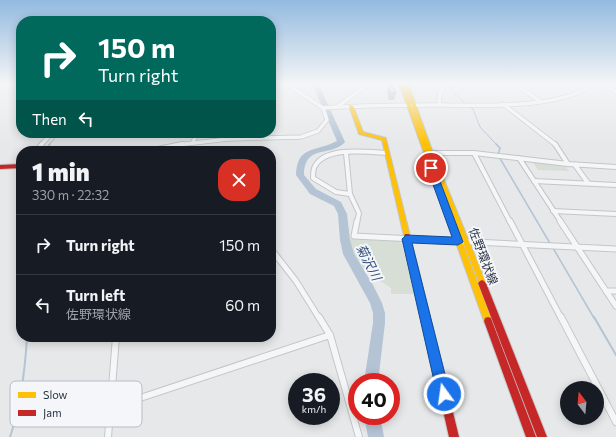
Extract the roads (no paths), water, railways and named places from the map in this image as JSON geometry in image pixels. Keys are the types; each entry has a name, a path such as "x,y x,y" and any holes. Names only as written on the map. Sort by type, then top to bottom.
{"main road":[{"name":"佐野環状線","path":"411,105 458,242 531,437"},
{"path":"351,106 361,133 383,138 454,437"},
{"name":"佐野環状線","path":"428,153 467,242 542,437"},
{"path":"0,167 16,166"}],"street":[{"path":"276,137 310,135 318,131 325,124 326,116 323,108 316,103"},
{"path":"336,107 341,103"},
{"path":"323,108 351,106 510,103"},
{"path":"503,104 555,144 568,164"},
{"path":"40,146 48,138"},
{"path":"193,142 194,138"},
{"path":"172,146 193,142 260,138"},
{"path":"350,194 346,195 338,192 313,178 312,170 319,159 330,153 387,153"},
{"path":"346,153 350,194 359,213 354,236 616,249"},
{"path":"428,153 474,153 575,165 616,167"},
{"path":"474,153 616,422"},
{"path":"519,158 616,306"},
{"path":"575,165 588,183"},
{"path":"534,181 616,185"},
{"path":"553,211 616,214"},
{"path":"276,255 296,281 330,335 360,437"},
{"path":"606,291 616,291"},
{"path":"142,397 330,335"},
{"path":"112,381 116,342"},
{"path":"108,437 109,427"}],"waterway":[{"name":"菊沢川","path":"324,103 341,142 315,151 303,158 300,165 300,175 307,186 313,191 320,196 334,201 341,209 348,254 376,303 379,313 379,323 372,373"},
{"path":"470,107 473,109 480,127 497,145"},
{"path":"49,145 55,138"},
{"path":"497,145 500,148 498,155 551,245"},
{"path":"553,248 594,318"},
{"path":"594,317 616,355"},
{"path":"23,381 27,342"},
{"name":"菊沢川","path":"374,425 376,437"},
{"path":"10,437 13,427"}]}
